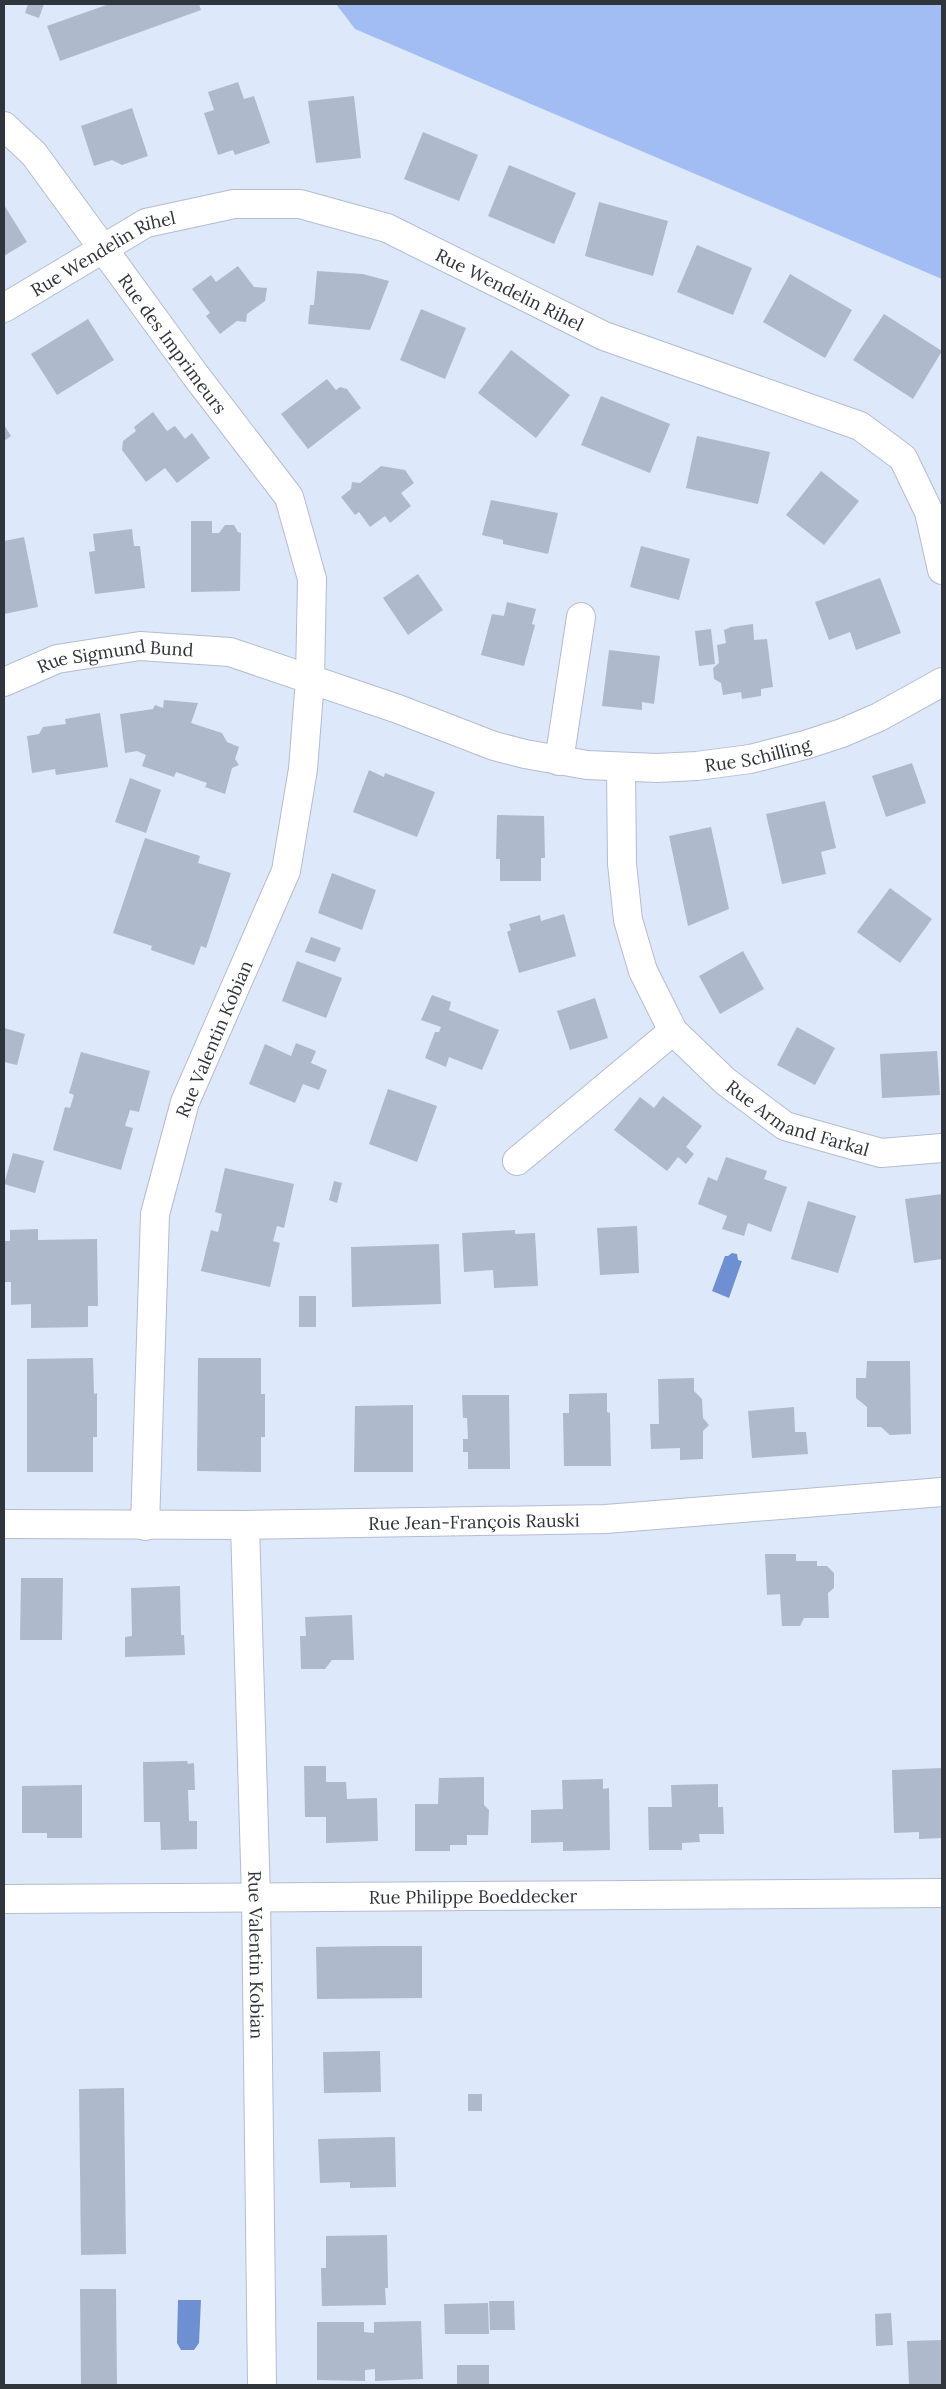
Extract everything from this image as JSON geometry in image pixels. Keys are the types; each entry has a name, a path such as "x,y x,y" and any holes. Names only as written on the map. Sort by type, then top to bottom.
{"street":[{"name":"Rue des Imprimeurs","path":"4,126 34,154 103,250 289,497 312,579 310,680"},
{"name":"Rue Wendelin Rihel","path":"4,308 146,223 234,204 300,204 387,228 604,336 860,426 903,458 929,512 942,570"},
{"path":"560,761 581,617"},
{"name":"Rue Sigmund Bund","path":"4,682 57,658 140,646 230,652 310,680"},
{"name":"Rue Schilling","path":"310,680 398,709 494,746 560,761 621,768 697,766 750,759 805,745 842,733 879,717 942,682"},
{"name":"Rue Valentin Kobian","path":"145,1526 155,1214 185,1102 286,871 303,769 310,680"},
{"name":"Rue Armand Farkal","path":"621,768 622,864 628,920 644,971 673,1031 724,1081 785,1126 880,1153 942,1148"},
{"path":"517,1161 673,1031"},
{"name":"Rue Jean-François Rauski","path":"4,1524 145,1526 606,1519 942,1492"},
{"name":"Rue Valentin Kobian","path":"245,1525 256,1897 262,2385"},
{"name":"Rue Philippe Boeddecker","path":"4,1899 942,1893"}],"shaded area":[{"path":"336,4 942,4 942,279 355,29"},
{"path":"732,1253 737,1254 738,1260 742,1261 729,1298 712,1291 725,1256"},
{"path":"178,2300 201,2300 199,2343 194,2350 181,2350 177,2343"}],"building":[{"path":"28,4 44,4 39,18 25,13"},
{"path":"109,4 199,4 201,10 60,61 47,26"},
{"path":"238,82 244,99 254,96 270,143 235,155 233,150 218,155 204,113 214,110 208,92"},
{"path":"354,96 361,158 316,163 308,101"},
{"path":"132,108 148,156 122,165 112,160 94,166 81,126"},
{"path":"423,132 478,155 459,201 404,179"},
{"path":"509,165 576,193 554,244 488,216"},
{"path":"599,202 668,221 653,276 585,256"},
{"path":"4,205 27,242 4,256"},
{"path":"697,245 752,268 733,315 677,292"},
{"path":"238,266 254,287 267,288 265,301 247,314 246,322 237,321 220,334 206,316 210,313 192,289 211,275 216,282"},
{"path":"317,271 363,274 389,281 370,330 308,324 310,305 314,305"},
{"path":"790,274 852,310 825,358 763,322"},
{"path":"421,309 466,328 445,379 400,360"},
{"path":"884,314 942,351 913,399 853,360"},
{"path":"88,319 114,360 57,395 31,354"},
{"path":"511,350 570,395 536,438 478,393"},
{"path":"327,379 336,390 340,387 347,389 361,408 308,449 281,414"},
{"path":"601,396 670,424 650,473 581,445"},
{"path":"153,412 167,431 175,426 185,439 192,433 210,458 177,483 165,468 146,482 122,450 123,441 136,431 134,427"},
{"path":"4,425 11,436 4,441"},
{"path":"697,436 770,452 758,504 686,488"},
{"path":"381,466 405,470 414,483 401,493 411,506 390,523 385,516 370,527 359,512 355,515 341,497 351,489 352,482 360,483"},
{"path":"821,471 859,501 824,545 786,515"},
{"path":"491,500 558,513 548,554 503,544 503,540 482,535"},
{"path":"191,521 212,521 212,533 219,533 225,525 234,525 238,532 241,533 240,591 191,592"},
{"path":"132,529 134,546 140,546 145,588 95,594 89,552 95,551 93,534"},
{"path":"24,537 38,607 4,614 4,541"},
{"path":"641,546 690,559 679,600 630,587"},
{"path":"418,574 443,610 408,635 383,598"},
{"path":"880,578 901,633 856,650 850,632 829,640 815,602"},
{"path":"507,602 536,609 532,624 535,625 524,666 481,655 492,614 504,616"},
{"path":"753,624 754,640 767,639 773,687 761,689 761,696 742,699 741,692 723,695 721,683 714,679 713,668 719,663 717,645 726,643 724,630 731,627"},
{"path":"711,629 715,664 699,666 695,631"},
{"path":"609,650 660,656 654,704 642,702 642,710 602,706"},
{"path":"164,700 198,703 191,723 222,733 227,742 239,747 235,759 239,765 232,768 225,794 205,787 207,783 176,772 174,777 142,766 146,755 137,751 125,753 120,714 153,709 155,705 163,708"},
{"path":"100,713 108,767 56,775 55,769 32,773 27,736 39,734 43,727 66,724 65,719"},
{"path":"912,763 926,803 886,817 872,776"},
{"path":"369,770 384,777 385,773 435,792 417,837 353,812"},
{"path":"130,778 161,790 146,833 115,822"},
{"path":"825,801 836,848 821,852 826,874 782,884 766,814"},
{"path":"497,815 544,816 545,858 541,858 541,881 500,881 500,859 496,859"},
{"path":"711,827 729,909 688,926 669,836"},
{"path":"145,838 200,856 198,863 231,873 206,948 201,946 194,965 151,950 152,946 113,933"},
{"path":"332,873 376,890 362,930 318,913"},
{"path":"890,888 932,919 900,963 857,932"},
{"path":"564,914 576,956 519,973 507,932 511,930 509,924 540,915 541,921"},
{"path":"311,937 341,948 335,962 305,952"},
{"path":"743,951 764,989 720,1014 699,976"},
{"path":"297,961 342,978 326,1018 282,1001"},
{"path":"432,995 451,1002 449,1010 499,1030 482,1070 449,1057 446,1067 425,1058 435,1032 439,1032 441,1027 421,1020"},
{"path":"595,998 608,1038 570,1050 557,1011"},
{"path":"797,1027 835,1048 815,1085 777,1065"},
{"path":"4,1028 25,1034 17,1065 4,1062"},
{"path":"296,1043 316,1051 311,1063 327,1070 319,1090 303,1084 295,1103 249,1084 265,1044 291,1056"},
{"path":"937,1051 940,1095 882,1098 880,1054"},
{"path":"81,1052 150,1071 139,1112 130,1110 125,1126 133,1128 121,1170 53,1150 65,1107 70,1108 74,1095 69,1093"},
{"path":"388,1089 437,1106 417,1162 369,1144"},
{"path":"663,1096 702,1126 686,1147 694,1154 686,1164 678,1157 667,1171 614,1130 640,1097 654,1108"},
{"path":"13,1153 44,1161 35,1193 4,1184"},
{"path":"726,1157 767,1171 764,1179 787,1187 771,1232 748,1223 744,1236 722,1229 727,1216 698,1204 708,1177 717,1181"},
{"path":"225,1168 294,1184 284,1228 277,1226 273,1241 280,1243 270,1287 201,1271 211,1230 218,1232 220,1224 222,1214 215,1212"},
{"path":"334,1181 342,1183 337,1203 329,1200"},
{"path":"942,1194 942,1259 914,1263 905,1199"},
{"path":"808,1201 856,1216 838,1273 791,1259"},
{"path":"637,1226 639,1273 600,1275 597,1228"},
{"path":"38,1229 38,1240 97,1239 98,1306 88,1306 88,1327 31,1328 31,1304 11,1305 11,1282 4,1282 4,1241 10,1241 10,1230"},
{"path":"515,1230 515,1234 535,1233 538,1286 494,1288 493,1270 464,1272 462,1233"},
{"path":"439,1244 441,1304 352,1307 351,1247"},
{"path":"299,1296 316,1296 316,1327 299,1327"},
{"path":"93,1358 94,1394 97,1393 97,1437 93,1437 93,1472 27,1472 27,1359"},
{"path":"198,1358 261,1358 261,1394 265,1394 265,1437 261,1437 261,1472 197,1471"},
{"path":"867,1361 910,1361 911,1434 890,1435 881,1427 867,1427 867,1407 856,1398 856,1378 866,1378"},
{"path":"694,1378 694,1391 702,1399 703,1418 709,1425 703,1431 703,1459 680,1460 680,1448 651,1449 650,1424 659,1424 658,1379"},
{"path":"607,1393 607,1412 610,1413 611,1466 564,1466 563,1413 569,1413 569,1394"},
{"path":"462,1395 509,1395 510,1469 468,1469 468,1452 463,1452 463,1439 468,1439 467,1418 463,1418"},
{"path":"413,1405 413,1472 354,1472 355,1406"},
{"path":"794,1407 795,1432 806,1432 808,1454 752,1458 748,1411"},
{"path":"765,1554 796,1554 796,1561 817,1561 817,1566 827,1566 834,1573 834,1588 828,1593 829,1618 804,1618 800,1626 782,1626 780,1594 767,1595"},
{"path":"21,1578 63,1578 62,1640 20,1640"},
{"path":"180,1586 181,1635 184,1635 185,1655 125,1657 125,1637 132,1636 131,1588"},
{"path":"352,1615 354,1660 332,1660 325,1669 301,1669 300,1636 306,1636 305,1617"},
{"path":"187,1761 188,1764 194,1763 195,1790 188,1790 189,1821 197,1821 197,1849 161,1850 160,1822 144,1822 143,1762"},
{"path":"304,1766 326,1766 326,1782 346,1782 347,1799 377,1798 378,1841 326,1843 326,1817 305,1817"},
{"path":"942,1768 942,1838 919,1839 919,1832 894,1833 892,1770"},
{"path":"484,1777 484,1805 489,1810 488,1835 467,1835 467,1845 450,1845 450,1851 415,1851 415,1804 438,1804 439,1778"},
{"path":"603,1779 603,1789 609,1788 610,1850 563,1851 563,1842 531,1843 531,1810 563,1809 562,1780"},
{"path":"718,1784 718,1807 723,1807 724,1834 699,1834 700,1842 682,1843 682,1850 649,1850 648,1807 672,1807 671,1785"},
{"path":"82,1785 82,1838 47,1838 47,1833 22,1833 22,1786"},
{"path":"422,1946 422,1998 317,1999 316,1947"},
{"path":"380,2051 381,2092 324,2093 323,2052"},
{"path":"124,2088 126,2254 81,2255 79,2089"},
{"path":"468,2094 482,2094 482,2111 468,2111"},
{"path":"395,2137 396,2187 350,2188 350,2182 320,2183 318,2139"},
{"path":"387,2235 388,2288 385,2288 386,2305 322,2306 321,2268 326,2268 326,2236"},
{"path":"80,2289 116,2289 117,2385 81,2385"},
{"path":"489,2301 514,2301 515,2330 490,2330"},
{"path":"488,2303 489,2334 445,2334 444,2304"},
{"path":"891,2313 893,2345 876,2346 875,2314"},
{"path":"421,2321 423,2379 375,2381 375,2369 365,2370 365,2381 317,2380 317,2322 364,2322 364,2332 374,2333 374,2322"},
{"path":"942,2340 942,2385 909,2385 907,2341"},
{"path":"457,2365 489,2365 489,2385 457,2385"}]}
